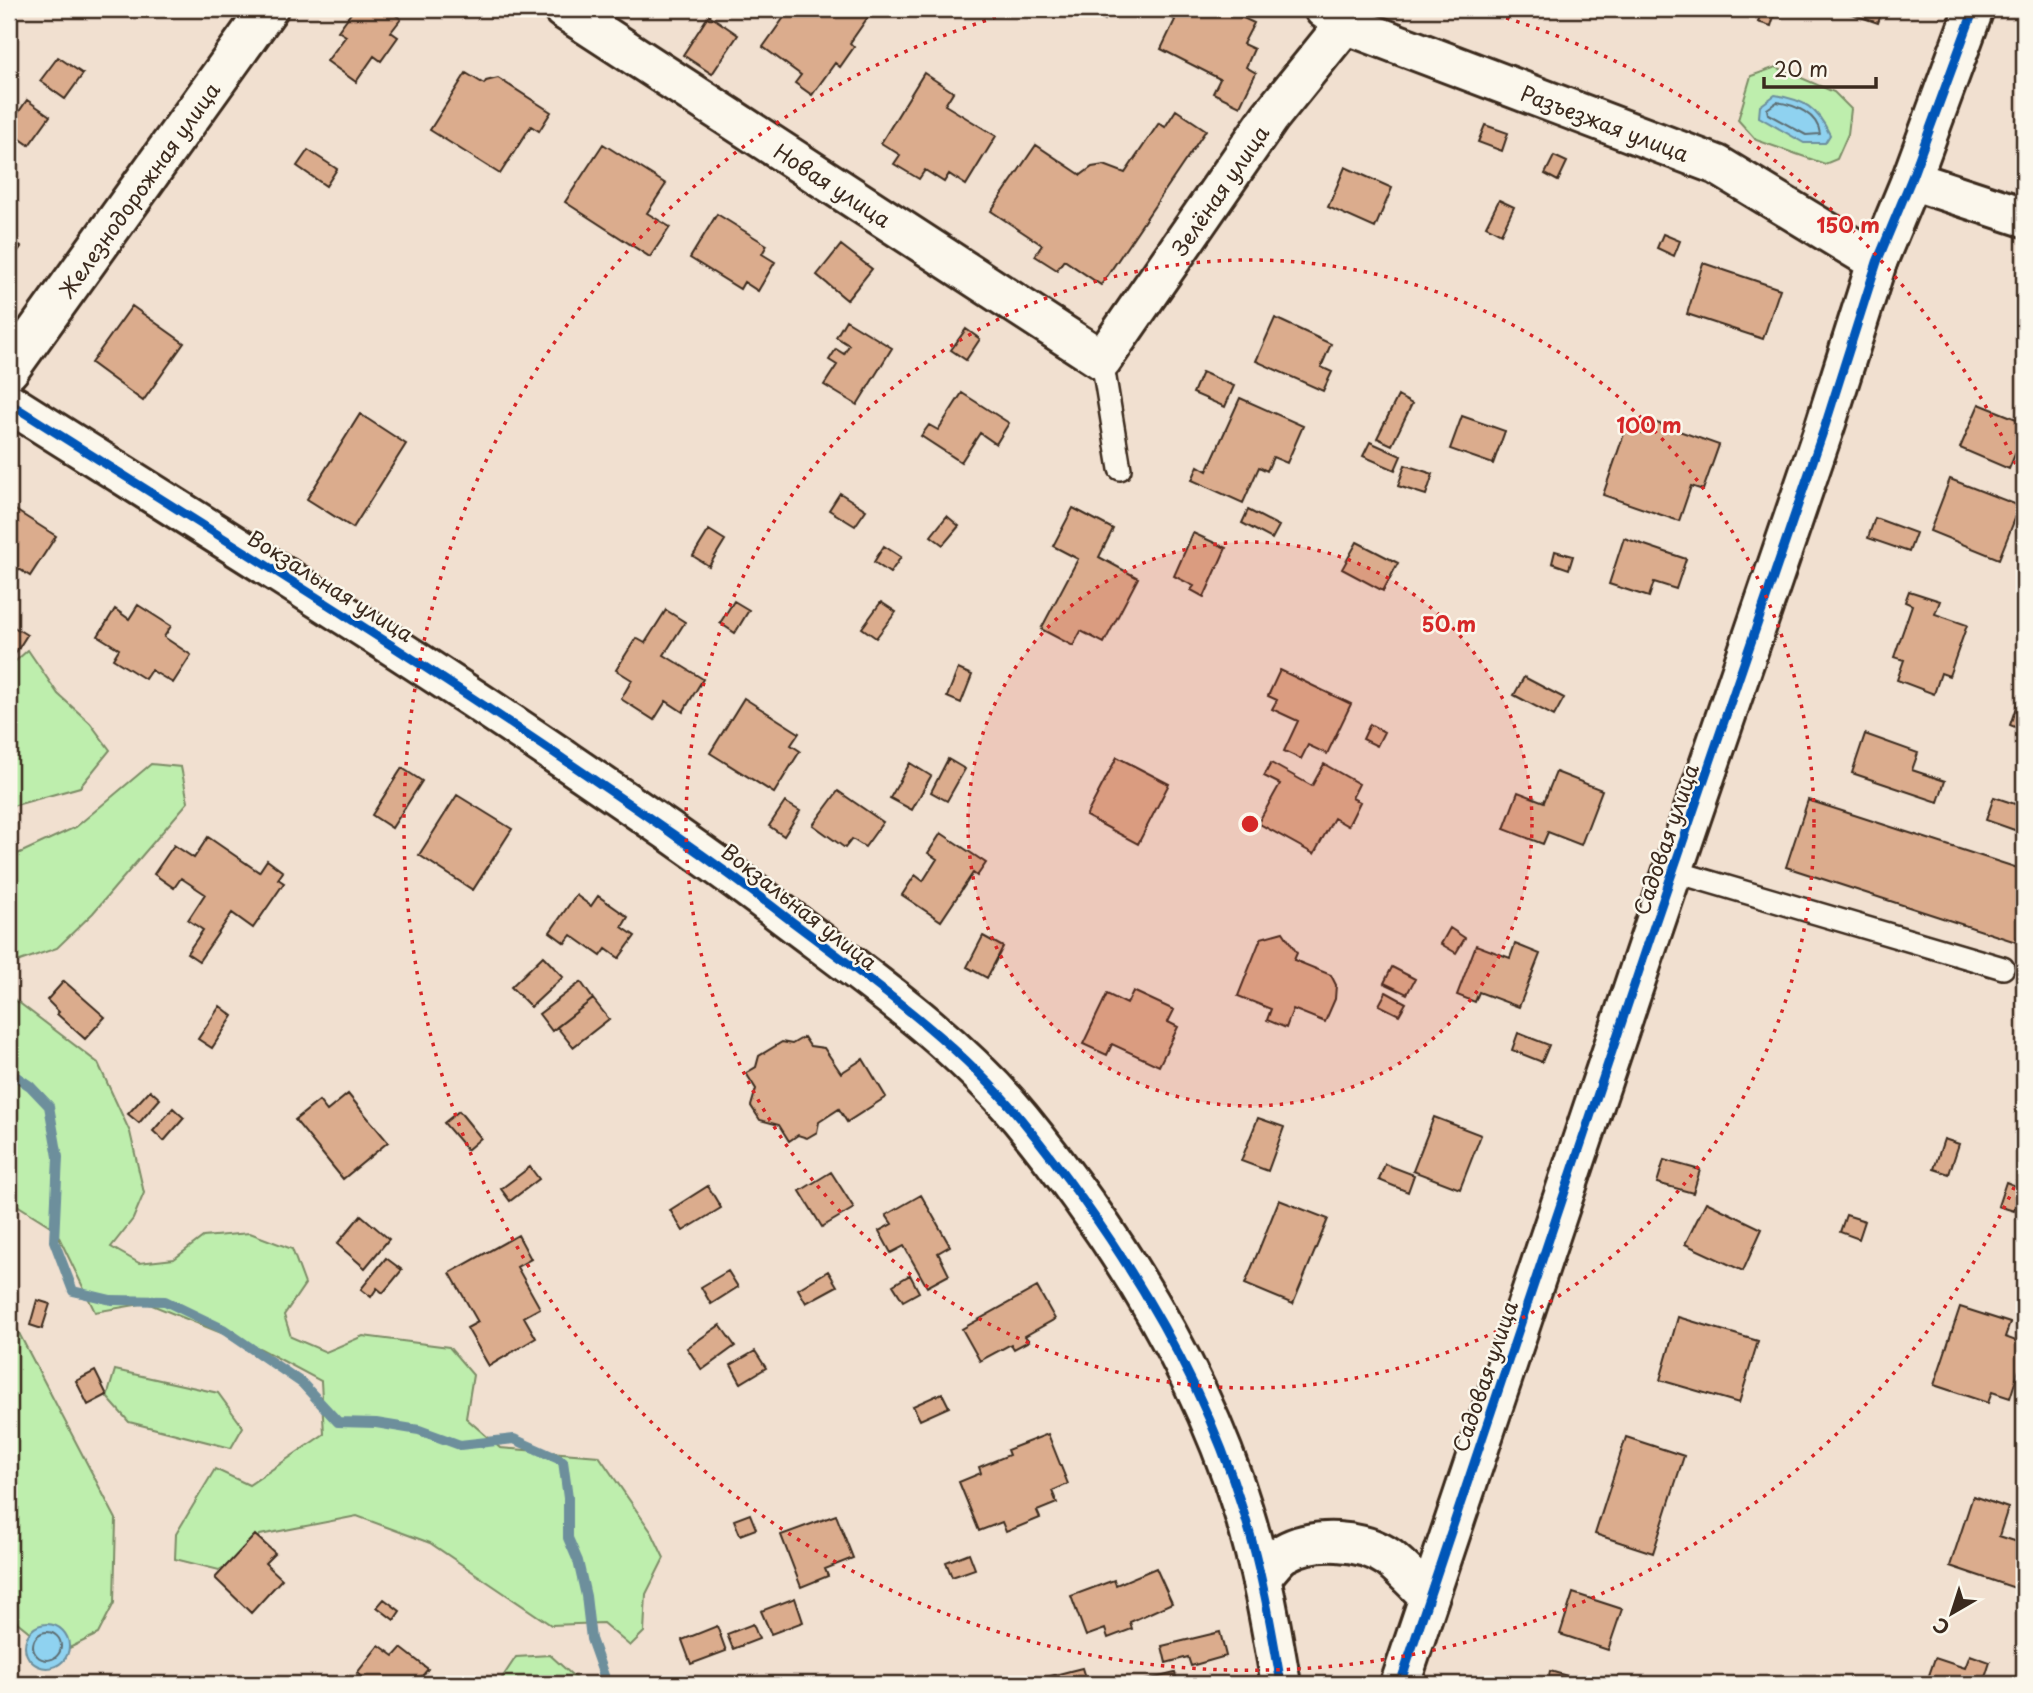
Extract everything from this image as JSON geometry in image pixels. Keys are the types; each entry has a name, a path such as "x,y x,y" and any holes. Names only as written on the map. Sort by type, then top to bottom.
{"street":[{"name":"Железнодорожная улица","path":"9,370 268,9"},
{"name":"Новая улица","path":"562,9 1102,360"},
{"name":"Садовая улица","path":"1400,1684 1825,426 1877,262 1911,180 1974,9"},
{"name":"Зелёная улица","path":"1102,360 1269,117 1334,16"},
{"name":"Разъезжая улица","path":"1334,16 1717,165 1877,262"},
{"path":"1911,180 2024,217"},
{"name":"Вокзальная улица","path":"9,403 429,668 699,850 953,1047 1019,1117 1118,1250 1178,1356 1211,1423 1242,1506 1262,1576 1281,1684"},
{"path":"1262,1576 1283,1553 1303,1545 1325,1542 1358,1545 1388,1558 1429,1596"}],"lane":[{"path":"1102,360 1120,469"},
{"path":"1673,871 2003,968"}],"green space":[{"path":"1776,67 1834,92 1851,109 1848,134 1837,159 1825,164 1756,140 1738,120 1751,76"},
{"path":"28,650 58,694 90,723 110,750 80,787 9,807 9,667"},
{"path":"151,764 181,767 188,802 93,913 57,948 14,963 9,982 9,858 76,827"},
{"path":"9,995 98,1063 130,1132 144,1193 133,1219 111,1247 139,1263 174,1259 203,1237 250,1233 292,1249 305,1284 284,1315 291,1337 326,1352 363,1336 449,1347 473,1375 466,1418 500,1448 599,1456 652,1533 664,1558 646,1594 644,1632 630,1646 603,1623 551,1625 430,1543 357,1516 260,1535 244,1555 219,1570 175,1559 176,1534 215,1469 249,1485 324,1434 321,1381 261,1349 147,1303 95,1312 55,1229 9,1200"},
{"path":"9,1314 116,1519 114,1603 98,1634 57,1654 17,1622 9,1634"},
{"path":"115,1370 218,1393 243,1427 231,1448 129,1422 107,1397"},
{"path":"550,1655 582,1684 498,1684 516,1657"}],"water":[{"path":"1775,95 1802,102 1815,111 1830,135 1825,143 1804,143 1759,117 1760,106"},
{"path":"47,1624 62,1631 69,1646 62,1661 47,1668 32,1661 25,1646 32,1631"}],"building":[{"path":"354,9 387,9 401,19 391,32 398,37 381,61 374,56 356,82 327,61 346,36 338,31"},
{"path":"790,9 857,9 868,17 850,43 854,47 840,67 835,63 812,95 795,83 801,75 763,47"},
{"path":"1087,9 1112,9 1105,20"},
{"path":"1157,9 1224,9 1254,23 1243,44 1254,49 1246,67 1256,73 1240,106 1213,93 1220,79 1161,49 1175,20"},
{"path":"1762,9 1775,13 1771,26 1758,22"},
{"path":"1837,9 1883,9 1878,23"},
{"path":"709,15 738,35 712,74 683,55"},
{"path":"58,57 83,74 65,99 40,81"},
{"path":"466,73 484,84 498,78 551,112 539,131 531,126 500,174 430,130"},
{"path":"924,73 953,92 945,105 996,136 966,185 949,174 944,182 925,170 919,179 894,164 900,155 881,143"},
{"path":"27,100 50,116 29,145 9,131 9,126"},
{"path":"1176,110 1206,130 1101,285 1064,260 1057,270 1035,256 1042,245 991,211 1036,145 1081,175 1092,167 1104,165 1125,173 1159,123 1165,127"},
{"path":"1485,125 1508,133 1502,151 1478,142"},
{"path":"603,144 666,184 647,213 670,227 650,257 565,202"},
{"path":"308,150 337,169 326,186 297,166"},
{"path":"1554,156 1567,162 1558,181 1545,174"},
{"path":"1345,167 1392,188 1375,228 1328,207"},
{"path":"1499,200 1514,207 1501,234 1486,226"},
{"path":"717,214 767,245 762,254 775,262 758,291 744,282 740,289 690,258"},
{"path":"1663,234 1680,241 1674,256 1657,248"},
{"path":"9,238 21,247 9,264"},
{"path":"841,245 872,269 847,300 817,275"},
{"path":"1703,263 1780,289 1763,339 1687,314"},
{"path":"132,306 184,343 143,401 91,363"},
{"path":"1275,318 1331,344 1321,367 1332,372 1323,391 1256,361"},
{"path":"846,320 892,348 857,405 824,385 837,365 829,360 836,349 844,354 849,345 836,337"},
{"path":"966,329 980,339 966,360 951,350"},
{"path":"1202,372 1234,386 1225,407 1193,393"},
{"path":"962,393 1009,423 996,444 980,433 961,462 921,436 929,425 938,430"},
{"path":"1398,396 1412,404 1392,445 1377,438"},
{"path":"1240,398 1303,426 1287,463 1273,457 1267,471 1259,467 1243,503 1192,480 1198,466 1207,471"},
{"path":"1979,404 2024,422 2024,433 2009,469 1960,448"},
{"path":"360,414 406,444 353,528 307,499"},
{"path":"1462,416 1505,431 1493,464 1450,449"},
{"path":"1648,420 1719,445 1703,490 1691,486 1679,521 1603,495 1626,428 1643,434"},
{"path":"1370,442 1401,456 1395,470 1363,456"},
{"path":"1405,465 1433,474 1426,495 1398,486"},
{"path":"1950,479 2020,506 1999,559 1930,531"},
{"path":"840,493 866,510 855,526 829,510"},
{"path":"9,506 56,536 30,576 16,567 11,575 9,574"},
{"path":"1073,508 1113,529 1099,557 1138,578 1104,643 1081,631 1073,646 1041,629 1078,559 1053,546"},
{"path":"1248,510 1279,526 1272,539 1242,523"},
{"path":"947,516 959,526 943,545 931,536"},
{"path":"1875,518 1916,533 1909,552 1868,538"},
{"path":"709,530 725,540 709,566 693,556"},
{"path":"1193,533 1226,548 1204,597 1191,590 1194,586 1174,576"},
{"path":"1624,538 1686,559 1676,589 1654,582 1649,597 1609,584"},
{"path":"1357,542 1398,563 1383,591 1342,569"},
{"path":"884,546 901,557 890,573 874,562"},
{"path":"1555,551 1573,556 1569,569 1552,563"},
{"path":"1909,591 1940,601 1935,614 1967,625 1949,676 1941,673 1934,694 1897,680 1904,660 1894,657 1912,605 1905,602"},
{"path":"734,601 749,610 735,633 720,623"},
{"path":"881,602 896,612 876,638 862,628"},
{"path":"138,605 171,626 164,637 191,655 173,683 151,670 145,679 113,659 119,649 98,636 115,609 129,619"},
{"path":"666,610 685,622 664,655 703,679 683,712 666,701 654,720 621,699 632,680 616,670 636,638 645,643"},
{"path":"14,627 27,635 10,662 9,636"},
{"path":"958,669 972,675 961,703 947,697"},
{"path":"1280,670 1351,704 1327,754 1308,745 1301,759 1284,751 1298,721 1272,709 1277,700 1268,696"},
{"path":"1524,677 1564,698 1554,716 1514,695"},
{"path":"744,698 799,733 791,745 800,751 774,793 710,753"},
{"path":"2018,701 2024,703 2024,731 2010,725"},
{"path":"1370,724 1384,732 1377,746 1363,739"},
{"path":"1865,734 1918,753 1912,770 1945,781 1938,802 1852,773"},
{"path":"1117,757 1169,784 1138,844 1086,816"},
{"path":"948,759 965,769 947,801 931,792"},
{"path":"910,763 931,776 912,810 890,798"},
{"path":"1271,763 1312,786 1324,764 1359,784 1352,798 1360,802 1348,826 1334,818 1314,854 1258,823 1280,784 1264,776"},
{"path":"402,768 422,781 392,828 372,815"},
{"path":"1556,772 1602,790 1581,845 1548,832 1543,844 1504,829 1518,792 1544,802"},
{"path":"838,791 883,822 865,847 852,839 845,848 813,825"},
{"path":"457,795 512,829 473,890 419,855"},
{"path":"1994,797 2024,807 2023,833 1986,820"},
{"path":"1808,800 2024,870 2024,917 2016,942 1786,867"},
{"path":"785,802 800,811 784,836 769,826"},
{"path":"941,833 986,863 977,876 973,873 941,921 902,895 915,875 923,881 937,859 928,853"},
{"path":"208,837 259,872 267,860 283,872 278,879 284,883 253,928 232,913 199,961 187,953 203,930 188,920 205,894 181,878 174,888 154,874 174,845 194,858"},
{"path":"576,895 591,906 598,896 628,917 622,927 635,936 619,958 606,949 601,956 571,935 565,943 550,932"},
{"path":"1450,928 1465,938 1456,953 1441,944"},
{"path":"1283,932 1297,953 1294,960 1331,975 1336,985 1335,999 1325,1022 1293,1009 1286,1028 1267,1020 1271,1009 1238,996 1261,938"},
{"path":"983,936 1003,947 987,978 967,967"},
{"path":"1515,944 1540,954 1519,1007 1479,992 1475,1002 1457,995 1476,945 1510,958"},
{"path":"543,956 563,977 531,1007 511,987"},
{"path":"1392,967 1415,979 1407,994 1384,983"},
{"path":"64,981 105,1017 85,1039 57,1014 59,1012 47,1000"},
{"path":"581,982 593,999 552,1031 539,1014"},
{"path":"1133,991 1174,1010 1168,1022 1178,1027 1159,1066 1112,1044 1107,1055 1083,1044 1107,994 1127,1004"},
{"path":"1386,992 1406,1003 1399,1015 1379,1005"},
{"path":"593,999 609,1019 573,1047 557,1027"},
{"path":"220,1006 233,1016 212,1048 198,1039"},
{"path":"1518,1033 1549,1045 1542,1062 1512,1050"},
{"path":"804,1037 810,1046 824,1048 841,1073 863,1059 886,1097 847,1122 839,1109 819,1122 817,1132 807,1138 798,1135 789,1141 779,1125 760,1120 751,1106 756,1089 746,1073 756,1067 759,1056 782,1042 792,1044"},
{"path":"150,1090 160,1099 139,1123 128,1114"},
{"path":"348,1094 388,1142 343,1179 295,1120 319,1101 327,1111"},
{"path":"173,1108 184,1118 164,1141 153,1131"},
{"path":"459,1111 481,1138 467,1150 444,1123"},
{"path":"1434,1117 1481,1135 1460,1189 1413,1171"},
{"path":"1258,1118 1284,1127 1268,1171 1241,1161"},
{"path":"1944,1139 1959,1144 1949,1174 1934,1169"},
{"path":"1664,1160 1700,1170 1693,1193 1657,1183"},
{"path":"1385,1164 1414,1175 1408,1192 1379,1180"},
{"path":"530,1167 539,1179 510,1201 501,1189"},
{"path":"831,1172 854,1208 822,1227 800,1191"},
{"path":"2006,1182 2021,1188 2014,1211 1998,1206"},
{"path":"708,1186 721,1208 683,1231 670,1210"},
{"path":"921,1195 950,1246 938,1253 949,1275 927,1287 904,1246 891,1253 879,1231 892,1224 886,1215"},
{"path":"1279,1200 1328,1219 1293,1304 1245,1284"},
{"path":"1706,1202 1762,1229 1743,1271 1685,1244"},
{"path":"361,1215 389,1239 365,1268 337,1244"},
{"path":"1846,1215 1865,1221 1859,1239 1840,1232"},
{"path":"518,1235 531,1259 517,1267 540,1308 524,1317 536,1338 489,1366 467,1328 478,1322 450,1273"},
{"path":"386,1258 402,1270 383,1293 377,1288 371,1297 361,1289"},
{"path":"728,1271 738,1287 711,1304 701,1287"},
{"path":"828,1271 837,1286 806,1303 798,1289"},
{"path":"910,1275 919,1292 903,1301 893,1285"},
{"path":"1037,1287 1055,1319 1025,1336 1029,1341 1014,1349 1011,1344 980,1361 962,1329"},
{"path":"37,1300 50,1304 42,1329 30,1325"},
{"path":"1960,1307 2010,1323 2005,1337 2024,1344 2024,1354 2010,1398 1992,1392 1988,1403 1934,1385"},
{"path":"1678,1317 1758,1341 1739,1403 1660,1380"},
{"path":"720,1325 735,1346 702,1370 687,1348"},
{"path":"755,1351 766,1368 741,1383 731,1365"},
{"path":"95,1371 107,1395 88,1405 76,1381"},
{"path":"942,1393 949,1407 920,1420 913,1406"},
{"path":"1048,1434 1068,1484 1052,1491 1057,1503 1037,1511 1040,1518 1006,1532 1002,1522 979,1531 959,1482 981,1473 979,1467 1009,1455 1007,1450"},
{"path":"1626,1437 1684,1456 1653,1553 1595,1534"},
{"path":"1973,1496 2008,1508 1999,1536 2024,1544 2024,1560 2015,1588 1950,1566"},
{"path":"750,1514 756,1529 740,1535 734,1520"},
{"path":"836,1515 853,1558 825,1569 828,1576 801,1587 781,1535"},
{"path":"255,1535 275,1553 265,1563 282,1579 251,1613 215,1578"},
{"path":"969,1553 975,1569 952,1577 946,1562"},
{"path":"1156,1568 1172,1603 1130,1622 1132,1629 1108,1638 1105,1629 1086,1636 1071,1596 1114,1580 1116,1585"},
{"path":"1573,1593 1622,1609 1608,1650 1560,1634"},
{"path":"795,1598 803,1622 771,1634 761,1611"},
{"path":"384,1599 400,1611 394,1620 377,1607"},
{"path":"753,1624 759,1639 733,1649 727,1634"},
{"path":"717,1626 726,1651 691,1664 682,1640"},
{"path":"1220,1632 1226,1656 1191,1666 1188,1657 1166,1663 1162,1646"},
{"path":"379,1645 394,1656 401,1648 428,1669 418,1681 423,1684 368,1684 369,1682 357,1673"},
{"path":"1970,1655 1990,1662 1983,1684 1926,1684 1935,1658 1965,1668"},
{"path":"1082,1668 1087,1684 1032,1684 1031,1681"},
{"path":"1550,1671 1595,1684 1547,1684"},
{"path":"1175,1673 1178,1684 1131,1684"}],"waterway":[{"path":"9,1072 30,1086 49,1106 58,1157 54,1241 73,1291 111,1300 165,1301 223,1329 302,1383 338,1422 376,1423 419,1430 460,1445 514,1439 563,1461 568,1498 568,1538 578,1561 586,1596 591,1639 607,1684"}],"cycle path":[{"path":"1400,1684 1825,426 1877,262 1911,180 1974,9"},
{"path":"9,403 284,576 556,754 758,896 879,987 968,1062 1021,1119 1056,1163 1121,1256 1178,1354 1203,1404 1243,1510 1265,1596 1281,1684"}]}
